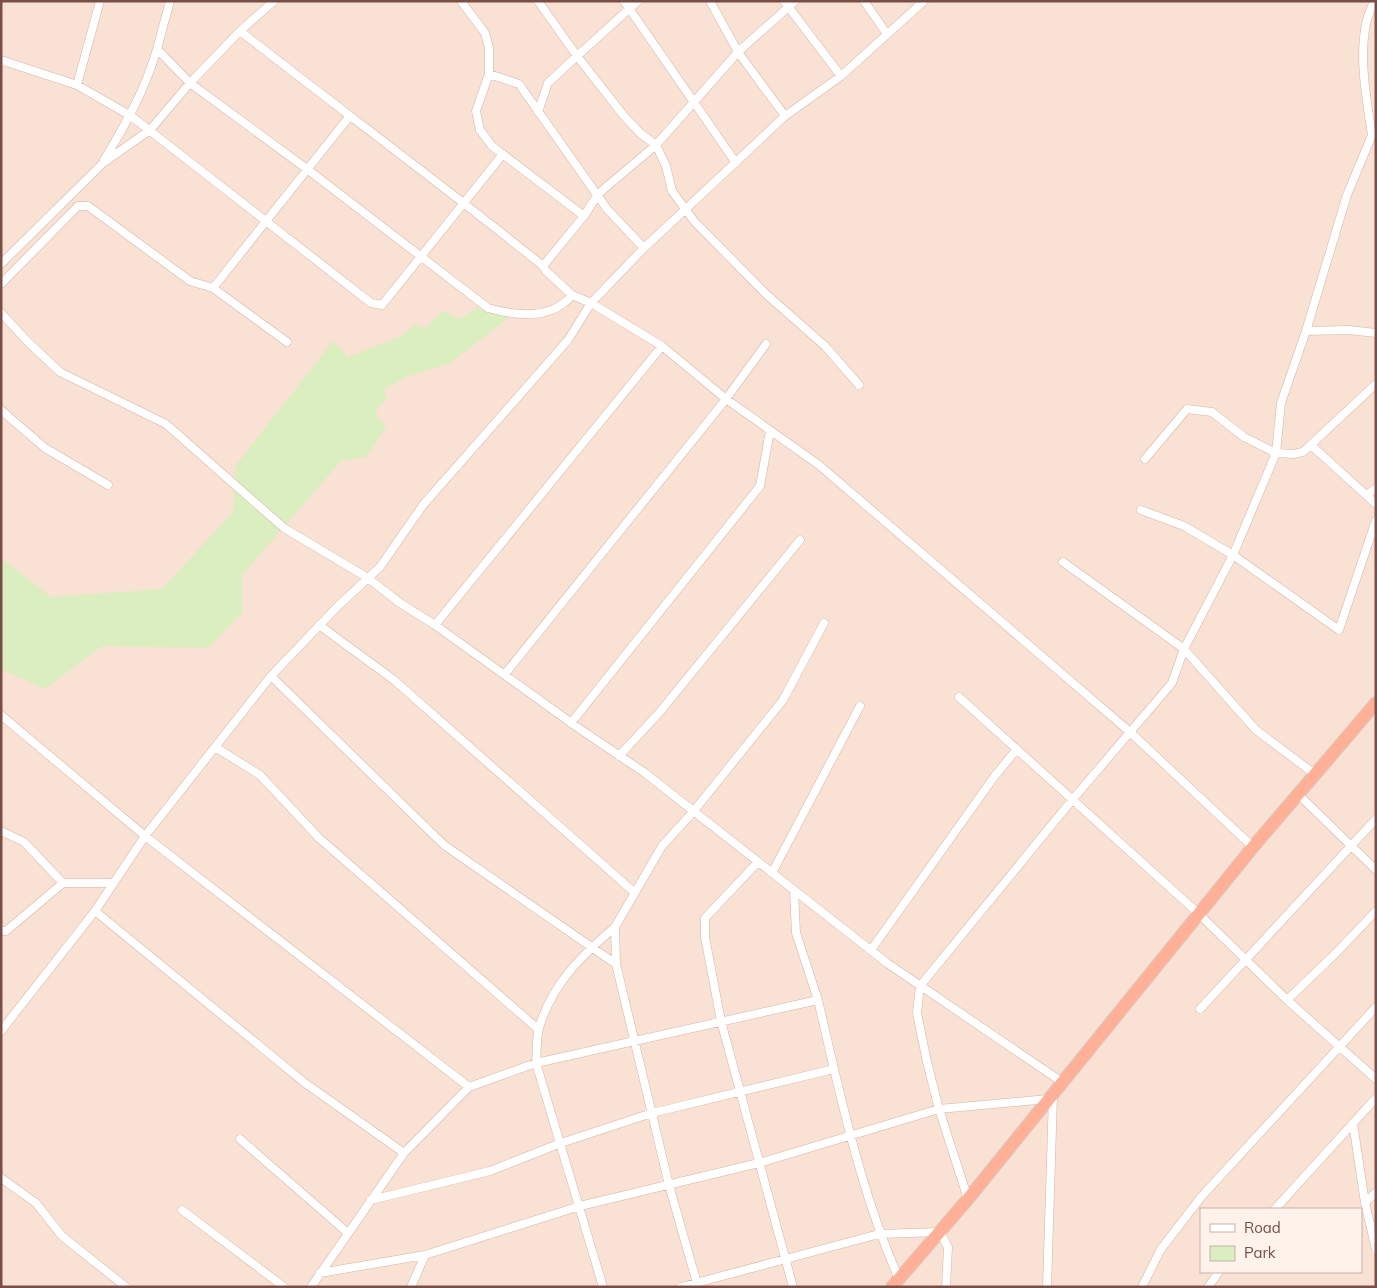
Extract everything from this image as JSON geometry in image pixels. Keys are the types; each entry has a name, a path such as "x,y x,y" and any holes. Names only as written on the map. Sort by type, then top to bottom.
{"highway":[{"path":"895,1283 968,1199 1253,847 1376,703"}],"street":[{"path":"77,85 100,1"},
{"path":"103,163 131,116 149,77 170,1"},
{"path":"1,264 103,163 150,130 190,83 240,32 274,1"},
{"path":"461,1 485,33 489,48 489,74 476,111 480,130 492,146 584,216"},
{"path":"538,1 577,56 624,116 656,145 666,166 672,192 687,209 694,221 766,294 825,346 859,385"},
{"path":"624,1 736,163"},
{"path":"538,112 548,83 638,1"},
{"path":"710,1 738,52 785,116"},
{"path":"543,266 584,216 598,194 656,145 738,52 786,5 795,1"},
{"path":"864,1 887,34"},
{"path":"1,1031 95,911 111,883 145,836 272,676 319,625 380,567 423,505 568,340 591,303 644,248 785,116 842,76 924,1"},
{"path":"968,1199 939,1109 917,1012 920,986 1073,800 1172,684 1184,649 1233,555 1276,453 1281,403 1306,331 1347,195 1374,134 1362,58 1369,11 1375,1"},
{"path":"786,5 842,76"},
{"path":"240,32 349,117 464,202 543,266 572,295 591,303 662,346 726,399 819,465 1130,732 1253,847"},
{"path":"157,50 190,83 307,169 488,308 520,314 547,312 564,305 572,295"},
{"path":"1,60 77,85 131,116 377,306 382,305 503,154"},
{"path":"489,74 519,84 617,222 644,248"},
{"path":"214,288 265,220 349,117"},
{"path":"1,284 78,206 88,206 190,281 214,288 287,342"},
{"path":"1,313 60,372 166,424 284,528 368,578 400,604 435,625 505,674 717,828 772,873 920,986 1062,1082"},
{"path":"1306,331 1348,330 1376,333"},
{"path":"505,674 726,399 766,344"},
{"path":"435,625 662,346"},
{"path":"1144,459 1187,409 1212,412 1244,437 1276,453 1294,454 1303,452 1312,446 1376,384"},
{"path":"1,410 45,448 108,485"},
{"path":"571,723 760,486 770,431"},
{"path":"1312,446 1376,504"},
{"path":"1367,495 1376,488"},
{"path":"1141,510 1184,526 1233,555 1339,630 1376,520"},
{"path":"619,756 659,713 800,540"},
{"path":"1063,562 1184,649 1256,730 1316,775"},
{"path":"604,1287 536,1063 538,1029 560,982 591,948 615,927 662,846 693,812 783,700 824,622"},
{"path":"319,625 394,680 634,892"},
{"path":"272,676 444,845 616,964"},
{"path":"959,697 1199,914 1287,1000 1376,1079"},
{"path":"772,873 860,706"},
{"path":"1,715 145,836 469,1086"},
{"path":"215,747 260,775 319,838 538,1029"},
{"path":"871,950 994,777 1017,749"},
{"path":"1299,795 1376,870"},
{"path":"1200,1009 1376,819"},
{"path":"1,831 24,842 63,883"},
{"path":"758,862 706,918 705,937 722,1021 793,1287"},
{"path":"1,931 6,931 63,883 111,883"},
{"path":"794,890 796,933 818,1000 850,1136 895,1283"},
{"path":"1287,1000 1336,953 1376,910"},
{"path":"95,911 305,1083 404,1152"},
{"path":"615,927 616,964 669,1185 698,1285"},
{"path":"311,1287 404,1152 469,1086 536,1063 818,1000"},
{"path":"1142,1287 1161,1249 1202,1196 1376,1007"},
{"path":"371,1200 490,1171 561,1143 652,1113 834,1069"},
{"path":"320,1273 424,1255 580,1206 759,1163 939,1109 1050,1096 1047,1287"},
{"path":"1276,1208 1376,1098"},
{"path":"1353,1124 1365,1203 1376,1249"},
{"path":"240,1139 348,1233"},
{"path":"1,1178 36,1203 62,1236 126,1287"},
{"path":"1365,1203 1376,1192"},
{"path":"182,1210 284,1287"},
{"path":"681,1287 698,1285 786,1258 879,1234 940,1232 948,1247 946,1287"},
{"path":"411,1287 424,1255"},
{"path":"1208,1287 1218,1273"}],"shaded area":[{"path":"1,1 1376,1 1376,1287 1,1287"}],"green space":[{"path":"477,308 510,317 450,363 408,376 383,390 387,398 375,412 386,427 366,457 341,461 242,575 242,613 208,648 102,646 45,689 1,669 1,558 51,597 162,589 233,512 236,465 333,341 348,357 402,336 416,324 425,328 442,311 460,319"}]}
